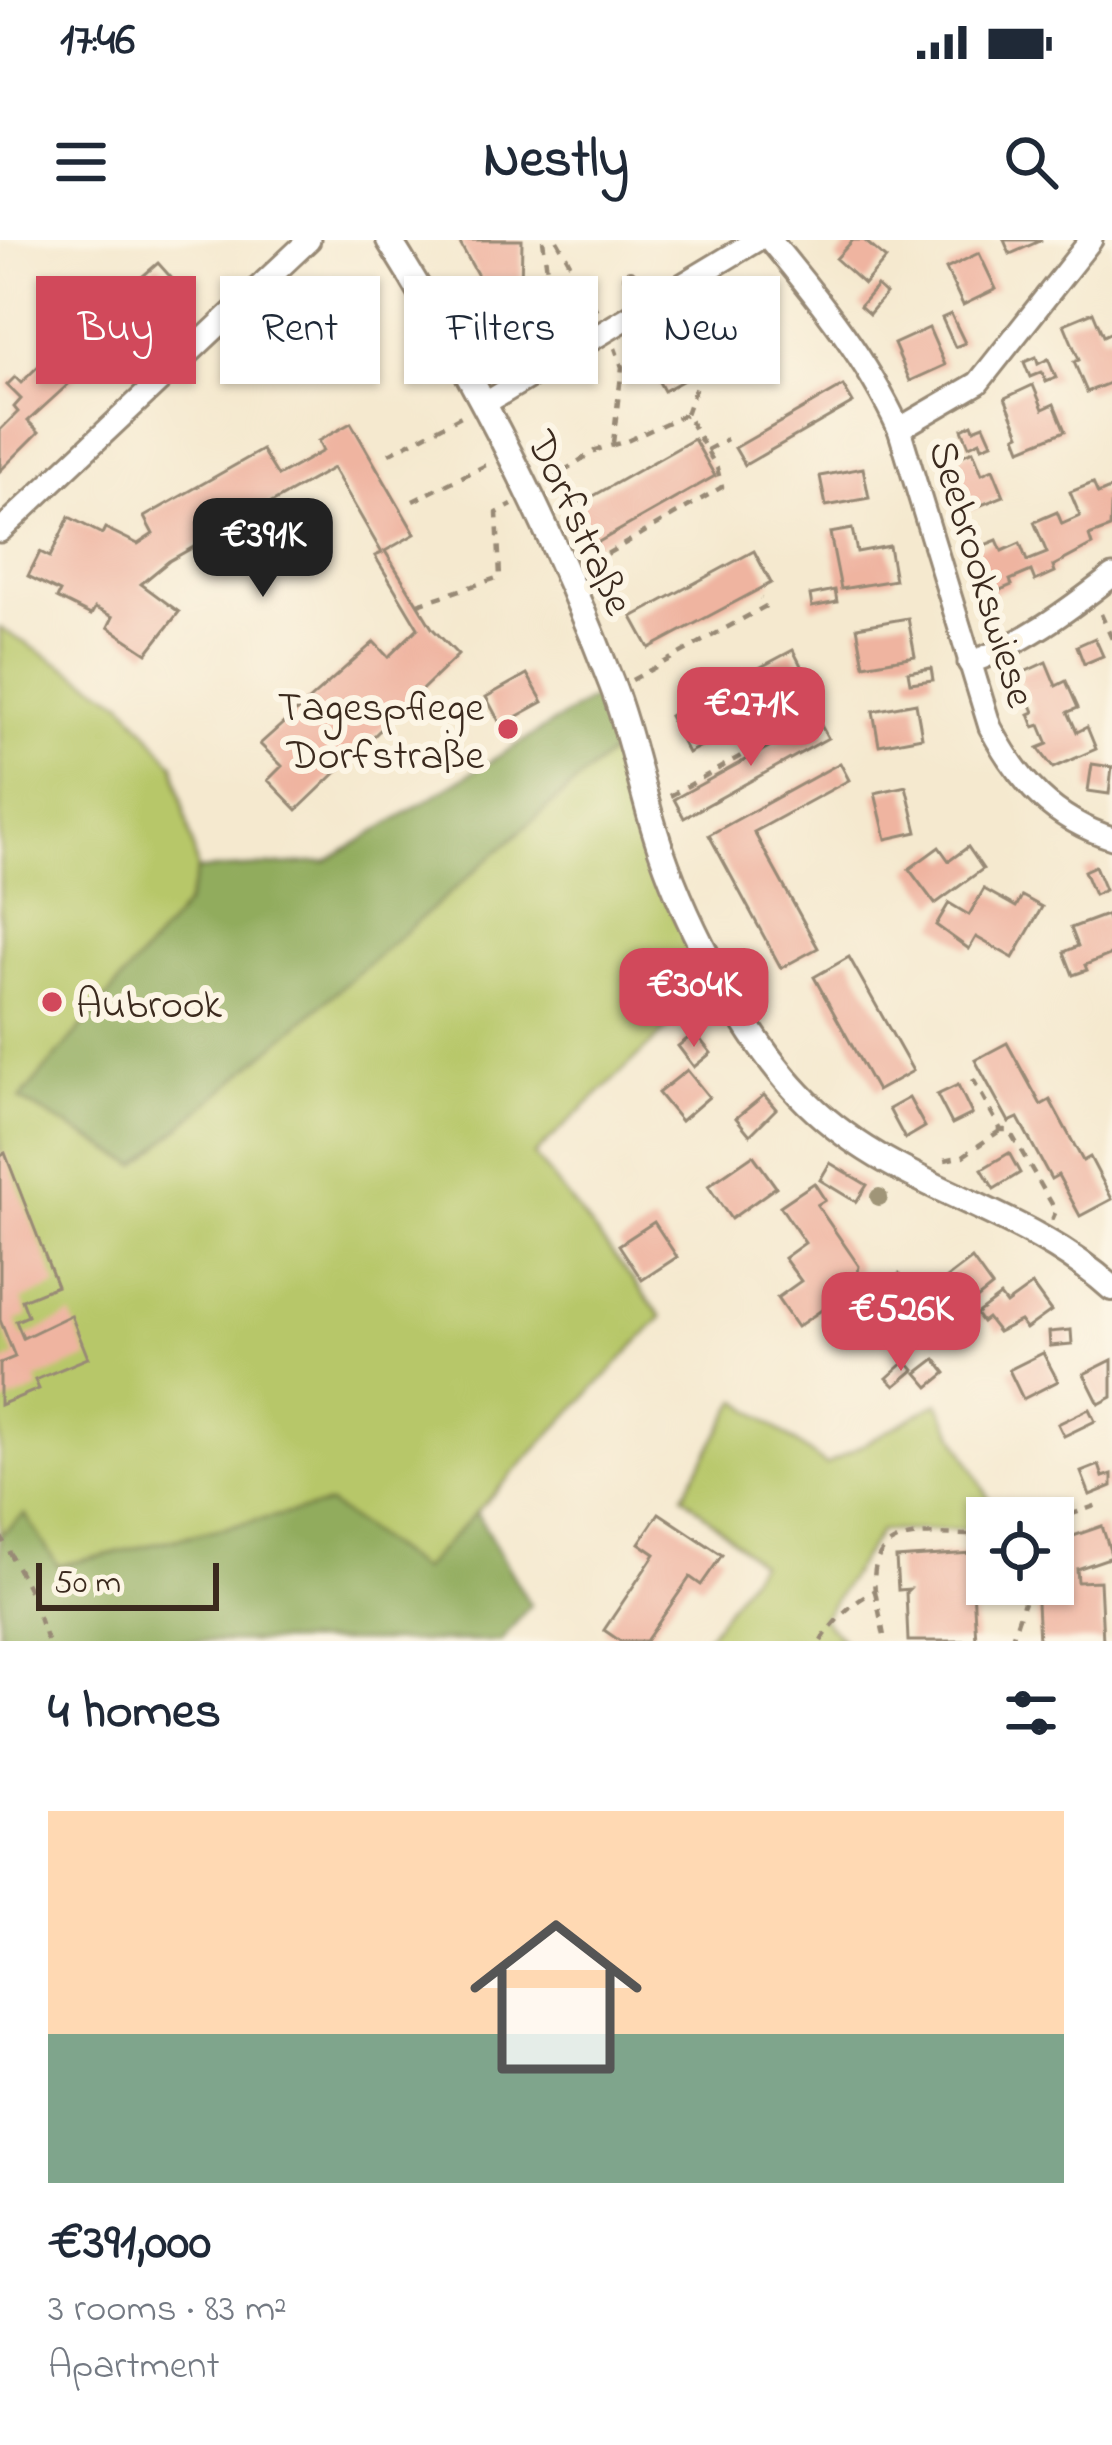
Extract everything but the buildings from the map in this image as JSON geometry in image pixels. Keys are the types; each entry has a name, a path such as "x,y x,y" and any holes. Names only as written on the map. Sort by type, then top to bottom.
{"street":[{"path":"0,531 309,240"},
{"name":"Dorfstraße","path":"389,240 411,276"},
{"name":"Seebrookswiese","path":"770,240 863,362 899,429 990,728 1028,786 1052,810 1085,830 1112,838"},
{"path":"899,429 978,383 1091,240"},
{"path":"696,276 744,244"},
{"path":"484,404 622,323"},
{"name":"Dorfstraße","path":"473,384 568,577 614,688 672,881 721,980 794,1090 867,1153 1045,1237 1112,1288"},
{"path":"969,663 1010,648 1112,576"}],"path":[{"path":"543,240 548,276"},
{"path":"557,240 608,331 622,367 613,442"},
{"path":"551,480 613,442 627,441 686,414 697,384"},
{"path":"388,454 484,404"},
{"path":"568,577 722,487 686,414"},
{"path":"707,450 727,439"},
{"path":"413,501 509,453"},
{"path":"418,604 500,577 497,513 530,496"},
{"path":"1090,593 1112,639"},
{"path":"633,679 766,606 761,598"},
{"path":"671,795 808,718 800,704"},
{"path":"973,1079 1001,1130"},
{"path":"945,1160 963,1156 1001,1130 1009,1130 1056,1211 1045,1237"},
{"path":"1074,1513 1103,1503"},
{"path":"0,1535 31,1594 47,1641"},
{"path":"885,1641 875,1591 876,1558 886,1543 900,1537 966,1535"},
{"path":"820,1641 833,1622 875,1591"},
{"path":"1011,1641 1023,1605"}],"green space":[{"path":"0,628 123,702 174,765 198,870 186,905 20,1099 136,1165 615,749 661,889 710,988 534,1155 662,1317 421,1570 329,1504 57,1566 25,1515 0,1535"},
{"path":"597,696 615,749 137,1165 20,1099 186,905 198,870 326,862"},
{"path":"738,1400 826,1465 938,1403 988,1497 966,1497 966,1529 880,1531 822,1619 844,1641 704,1641 759,1563 683,1495"},
{"path":"329,1504 421,1570 476,1512 530,1605 501,1641 0,1641 0,1535 25,1514 58,1566"}],"place":[{"name":"Tagespflege Dorfstraße","path":"508,729"},
{"name":"Aubrook","path":"52,1002"}]}
